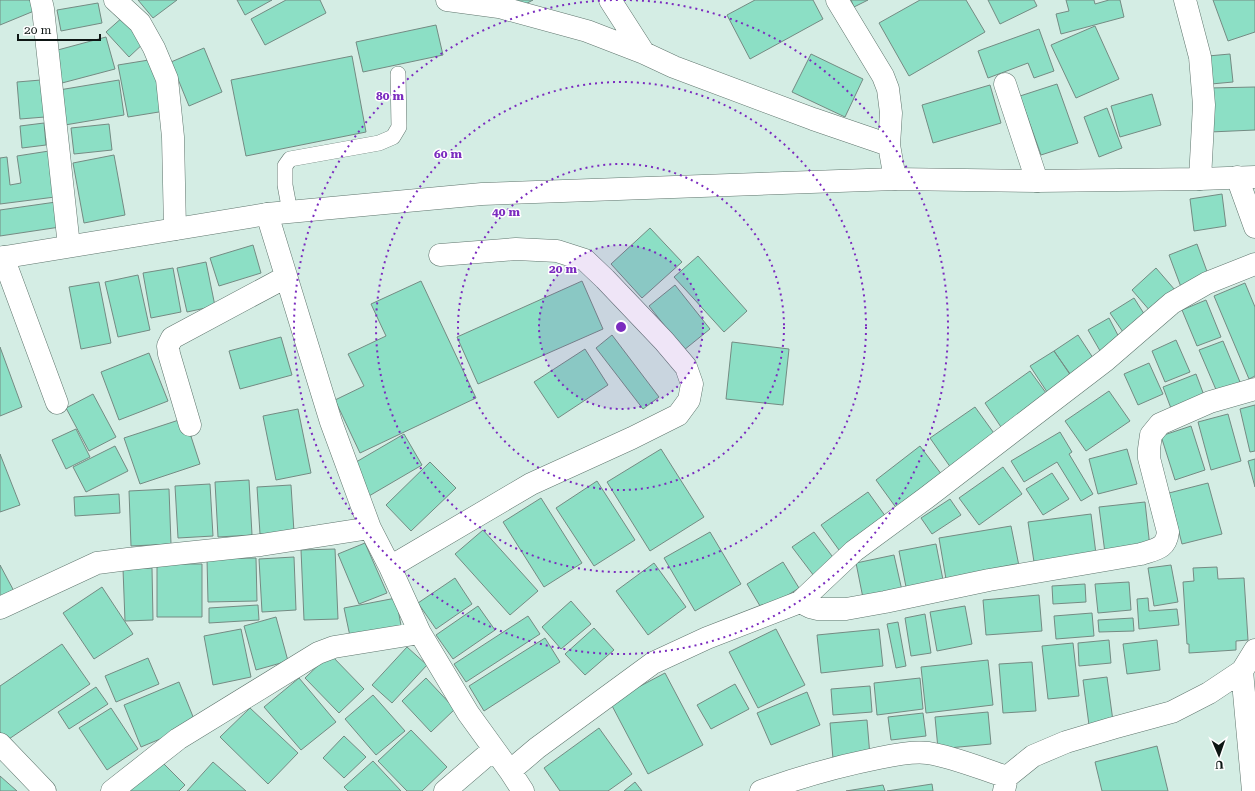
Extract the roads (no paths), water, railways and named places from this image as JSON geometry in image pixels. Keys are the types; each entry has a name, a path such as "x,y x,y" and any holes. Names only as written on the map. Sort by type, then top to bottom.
{"street":[{"path":"41,0 69,246"},
{"path":"115,0 140,23 154,48 167,79 173,136 175,229"},
{"path":"447,0 499,7 587,31 644,53 674,67 806,116 889,144"},
{"path":"610,0 644,53"},
{"path":"837,0 883,76 888,89 891,113 889,144 895,179"},
{"path":"1185,0 1200,57 1204,105 1200,179"},
{"path":"1004,84 1037,181"},
{"path":"57,403 2,257 267,214 482,194 895,179 1037,181 1246,177 1255,227"},
{"path":"267,214 331,422 370,528 390,567 420,633 468,712 523,791"},
{"path":"390,567 531,484 632,438 678,415 689,400 692,384 686,367 664,341 585,260 558,251 516,249 440,256"},
{"path":"510,771 537,748 653,663 707,638 800,602 854,551 932,494 1106,360 1172,303 1207,283 1255,264"},
{"path":"190,425 169,354 168,346 172,338 286,277"},
{"path":"800,602 818,609 846,609 989,580 1141,554 1160,548 1167,540 1168,532 1149,458 1151,435 1160,424 1210,402 1255,389"},
{"path":"0,608 97,563 261,545 370,528"},
{"path":"112,791 178,739 318,653 334,647 420,633"},
{"path":"761,791 789,781 851,763 897,754 927,752 957,760 1006,784 1034,756 1066,742 1172,712 1209,693 1242,671 1255,650"},
{"path":"1242,671 1253,791"},
{"path":"0,744 45,791"},
{"path":"445,791 494,749"}],"lane":[{"path":"290,212 285,185 285,166 290,159 379,143 393,137 399,127 398,74"}]}
